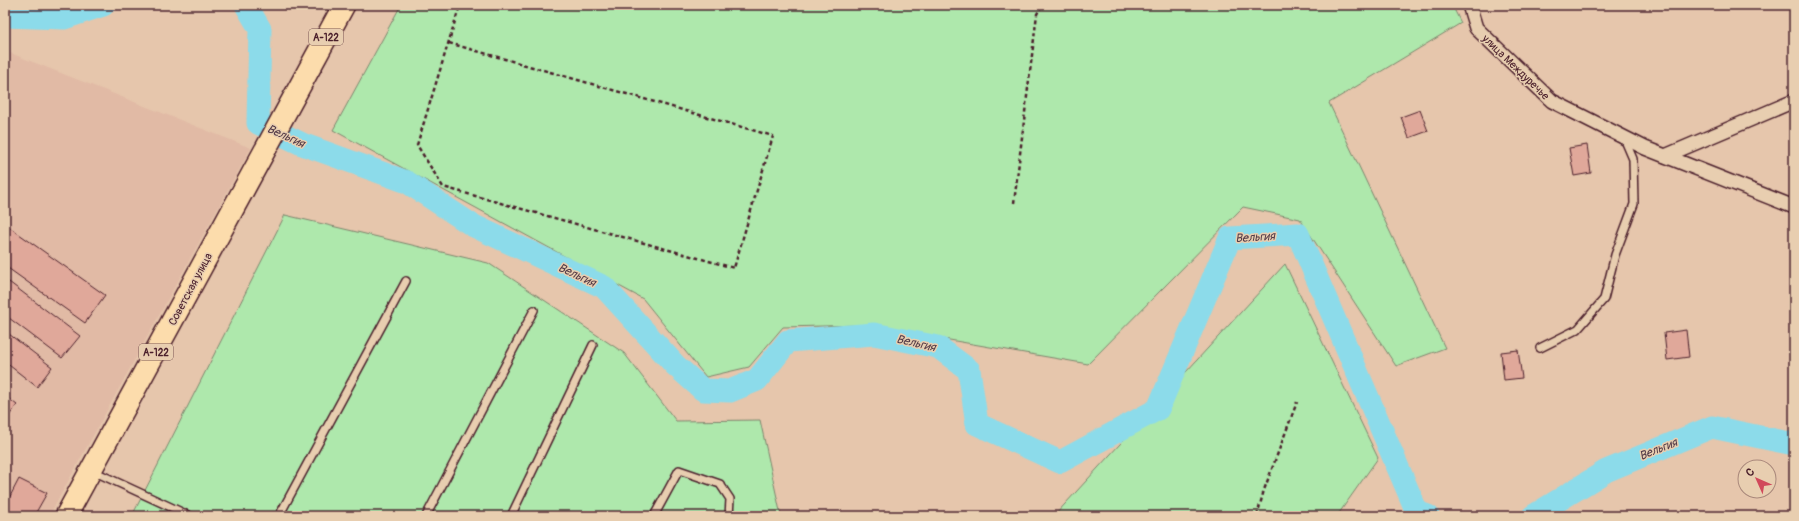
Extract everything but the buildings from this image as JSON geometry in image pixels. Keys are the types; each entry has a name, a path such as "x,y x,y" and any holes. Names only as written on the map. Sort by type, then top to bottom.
{"main road":[{"name":"Советская улица","path":"66,516 344,5"}],"street":[{"name":"улица Междуречье","path":"1469,5 1476,28 1552,101 1665,156 1794,207"},
{"path":"1665,156 1794,101"}],"lane":[{"path":"1540,348 1578,329 1604,299 1615,255 1634,204 1633,158 1623,136"},
{"path":"279,516 406,282"},
{"path":"426,516 534,310"},
{"path":"511,516 593,345"},
{"path":"91,470 190,516"},
{"path":"654,516 679,470 720,484 730,499 729,516"}],"path":[{"path":"449,43 773,136 734,268 443,187 417,145 460,5"},
{"path":"1014,202 1037,14 1042,5"},
{"path":"1257,516 1264,490 1297,402"}],"shaded area":[{"path":"5,51 251,148 49,516 5,516"}],"green space":[{"path":"401,5 1452,5 1461,23 1329,103 1445,348 1396,366 1300,219 1243,207 1088,364 863,325 783,327 749,367 706,377 643,299 333,130"},
{"path":"285,215 488,263 624,353 676,421 760,420 781,516 132,516"},
{"path":"1285,264 1378,458 1337,516 1054,516"}],"waterway":[{"name":"Вельгия","path":"5,16 64,18 103,5"},
{"name":"Вельгия","path":"246,5 260,29 258,123 302,144 407,182 472,225 604,287 675,365 703,390 730,391 757,380 788,341 874,334 938,347 969,370 977,424 1060,462 1158,409 1230,238 1298,234 1417,512 1428,516"},
{"name":"Вельгия","path":"1533,516 1606,471 1712,427 1794,444"}]}
